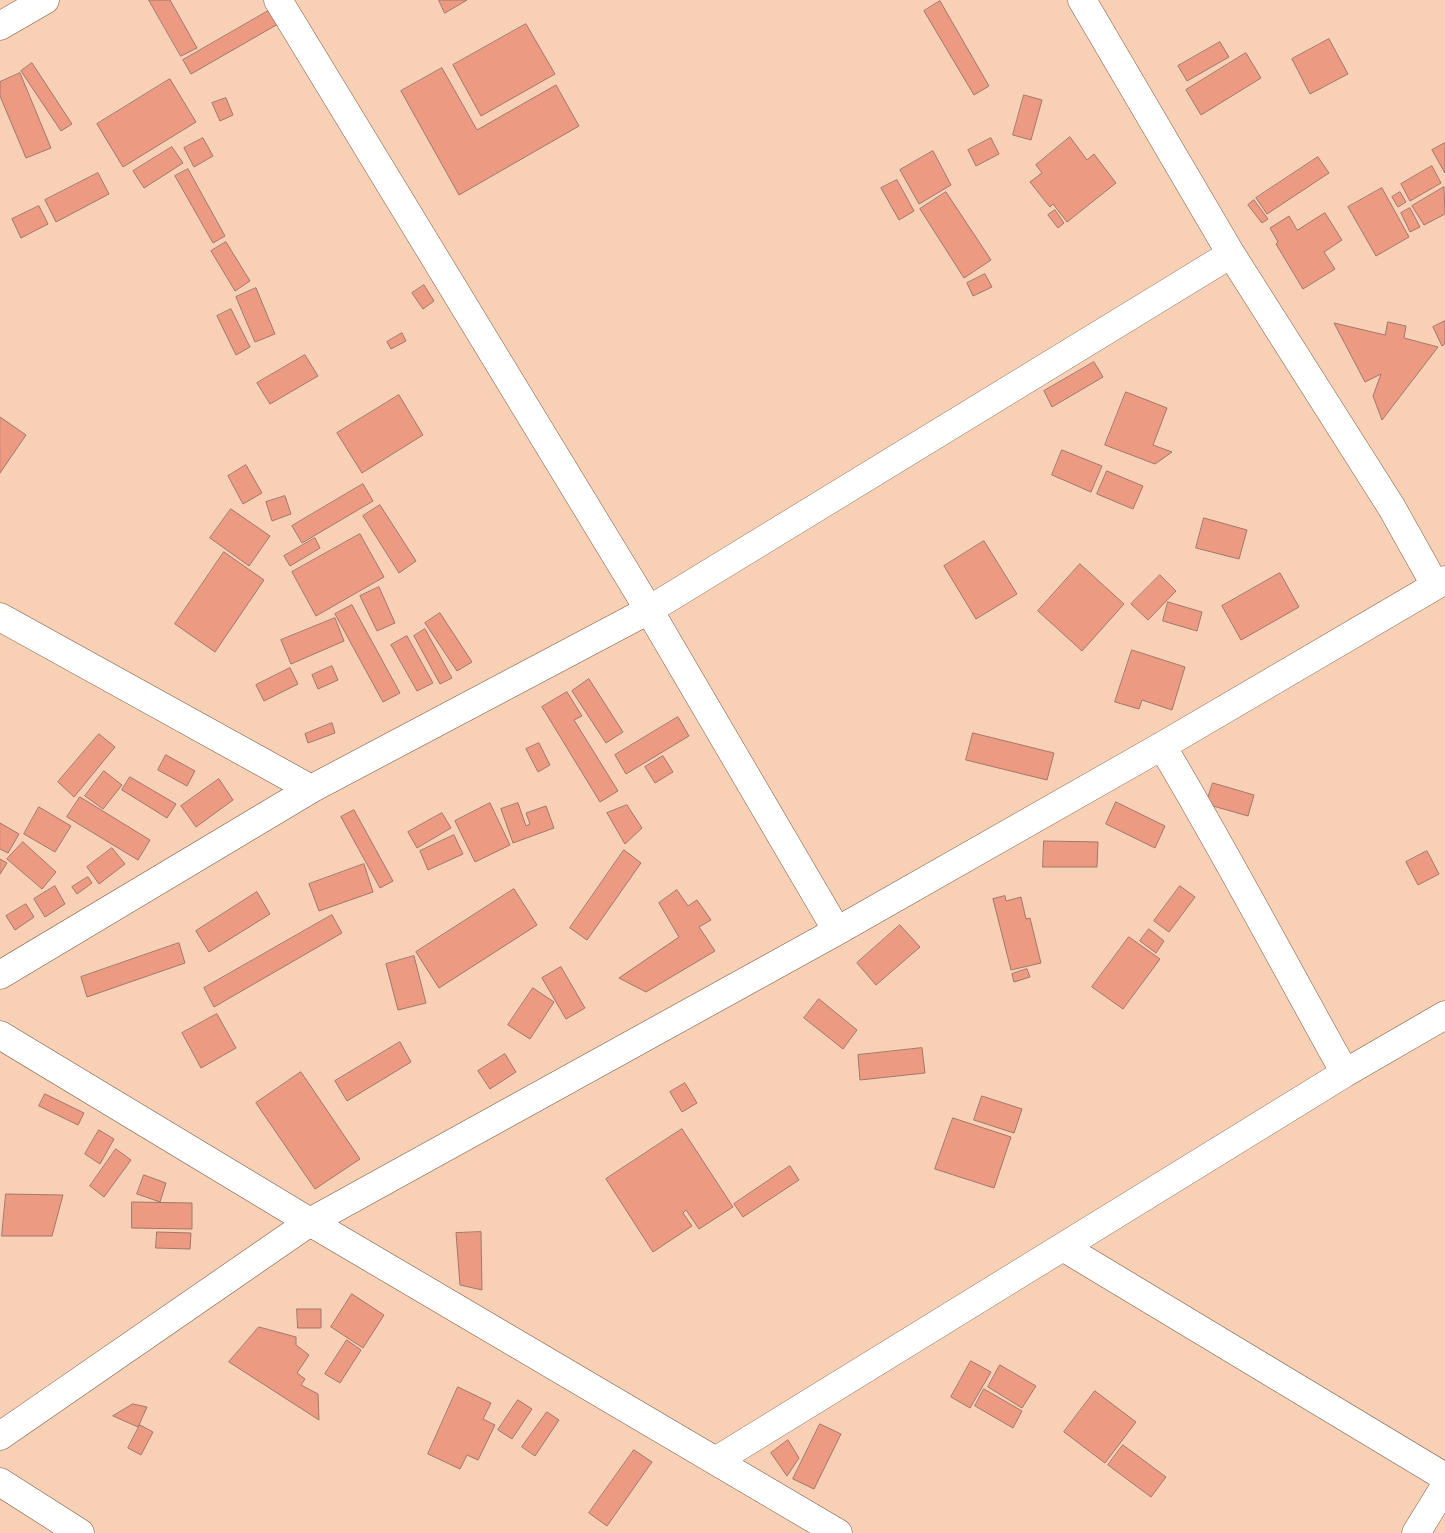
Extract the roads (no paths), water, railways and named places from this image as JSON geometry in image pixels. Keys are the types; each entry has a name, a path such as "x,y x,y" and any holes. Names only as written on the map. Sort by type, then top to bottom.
{"street":[{"path":"0,26 45,0"},
{"path":"278,0 649,610 837,932"},
{"path":"0,1436 310,1222 837,932 1162,746 1440,582 1231,254 1082,0"},
{"path":"0,975 311,790 649,610 1231,254"},
{"path":"0,617 311,790"},
{"path":"1162,746 1216,837 1345,1073"},
{"path":"717,1460 1345,1073 1445,1015"},
{"path":"0,1035 310,1222 838,1533"},
{"path":"1063,1247 1445,1477"},
{"path":"0,1482 80,1533"},
{"path":"1416,1533 1445,1486"}]}
